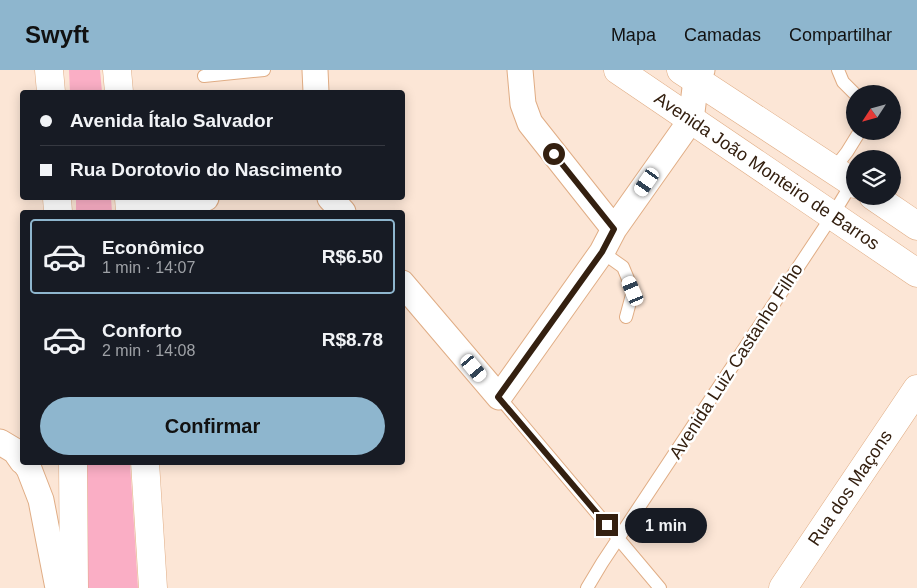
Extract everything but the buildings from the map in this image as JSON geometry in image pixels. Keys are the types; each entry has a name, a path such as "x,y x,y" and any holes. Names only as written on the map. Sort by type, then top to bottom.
{"street":[{"path":"50,70 51,90"},
{"path":"117,70 119,90"},
{"path":"314,70 316,90"},
{"path":"520,70 523,104 530,122 614,229"},
{"name":"Avenida João Monteiro de Barros","path":"618,70 917,273"},
{"path":"405,287 498,397 602,252 614,229 691,120 693,73"},
{"name":"Avenida João Monteiro de Barros","path":"693,73 846,178"},
{"path":"129,205 184,200"},
{"path":"332,200 341,210"},
{"name":"Avenida João Monteiro de Barros","path":"886,205 917,226"},
{"name":"Rua dos Maçons","path":"783,588 917,389"},
{"path":"0,442 15,451 20,458"},
{"path":"26,465 29,469 41,500 58,588"},
{"path":"73,465 74,588"},
{"path":"145,465 152,588"}],"lane":[{"path":"204,76 264,70"},
{"path":"838,70 847,85"},
{"name":"Avenida Luiz Castanho Filho","path":"587,588 846,194"},
{"path":"602,252 623,268 633,291 626,317"},
{"path":"498,397 660,588"}],"shaded area":[{"path":"69,70 100,70 102,90 70,90"},
{"path":"76,200 111,200 112,210 76,210"},
{"path":"85,465 130,465 138,588 88,588"}],"route":[{"path":"554,154 614,229 602,252 498,397 607,525"}]}
